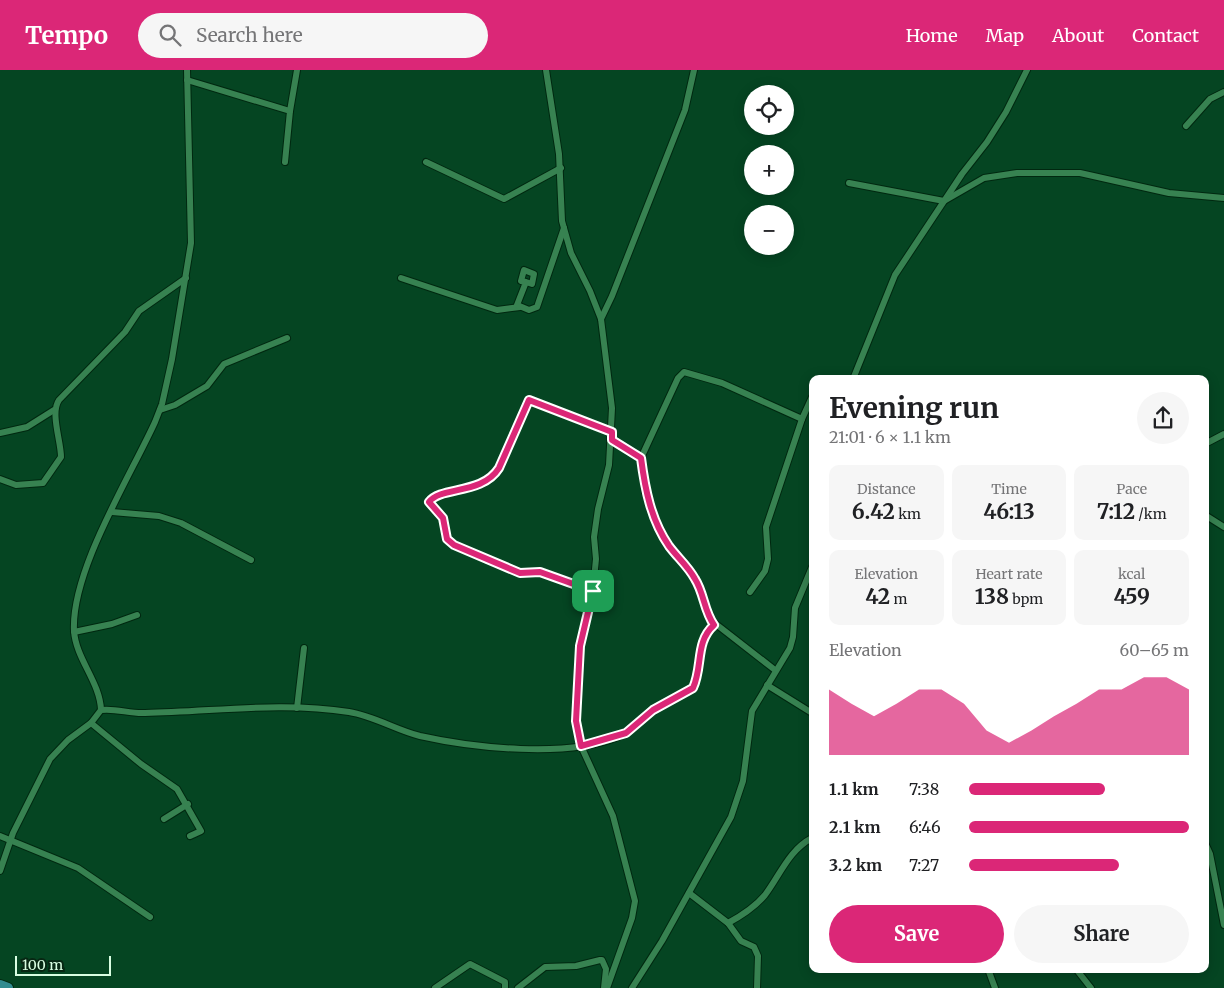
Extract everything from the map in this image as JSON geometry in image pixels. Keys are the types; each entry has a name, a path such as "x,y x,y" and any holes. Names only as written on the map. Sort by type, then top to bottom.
{"highway":[{"path":"0,986 8,988"}],"street":[{"path":"101,710 99,697 79,654 74,632 75,614 84,575 160,410 172,359 191,244 187,70"},
{"path":"286,162 290,111 297,70"},
{"path":"546,70 560,168 564,228 571,253 590,291 601,319 608,366 612,440 609,465 598,509 594,537 596,559 593,591 580,646 576,721 581,746 613,816 635,901 632,918 605,988"},
{"path":"601,319 612,296 685,110 694,70"},
{"path":"855,375 895,275 944,201 987,142 1006,112 1027,70"},
{"path":"187,80 290,111"},
{"path":"1186,126 1210,99 1224,92"},
{"path":"426,162 504,199 560,168"},
{"path":"849,182 944,201 984,178 1017,173 1080,173 1169,193 1224,198"},
{"path":"526,282 517,305 528,310 536,307 564,228"},
{"path":"0,479 16,485 43,483 61,457 59,432 54,410 58,400 125,332 139,311 186,278"},
{"path":"401,278 497,310 522,307"},
{"path":"160,410 175,405 207,386 224,364 287,338"},
{"path":"775,670 714,625 696,580 668,545 656,520 645,492 641,458 678,378 684,372 722,383 802,419"},
{"path":"593,591 540,572 520,573 454,545 447,539 443,518 429,502 436,497 476,486 494,476 529,400 612,432"},
{"path":"750,592 765,571 768,559 766,527 802,419 809,404"},
{"path":"0,434 27,427 54,410"},
{"path":"1209,442 1224,434"},
{"path":"612,440 641,458"},
{"path":"112,512 159,516 181,523 251,560"},
{"path":"1209,518 1224,527"},
{"path":"632,988 718,842 737,802 745,768 751,716 775,670 790,648 793,636 794,608 809,574"},
{"path":"74,632 112,624 137,615"},
{"path":"0,871 10,842 50,759 68,740 91,723 101,710 111,708 142,713 247,708 297,708 349,712 418,736 447,741 520,748 581,746 626,733 653,710 693,688 701,663 700,648 709,630 714,625"},
{"path":"297,708 304,648"},
{"path":"767,685 809,711"},
{"path":"91,723 141,764 170,782 188,804 201,831 190,836"},
{"path":"164,819 188,804"},
{"path":"0,836 10,842 78,868 150,917"},
{"path":"728,923 748,911 764,896 794,851 809,840"},
{"path":"1209,852 1224,925"},
{"path":"689,893 728,923 741,942 751,944 756,950 758,956 757,988"},
{"path":"518,988 545,968 576,966 600,960 606,968 605,988"},
{"path":"435,988 466,966 473,964 505,982 505,988"},
{"path":"989,973 995,988"},
{"path":"1079,973 1091,988"}],"route":[{"path":"529,400 586,424 612,432 612,440 641,458 645,492 656,520 668,545 696,580 714,625 709,630 700,648 701,663 693,688 653,710 626,733 609,740 581,746 576,721 580,646 593,591 540,572 520,573 451,544 447,539 446,523 430,505 430,500 436,497 476,486 494,476 529,400"}]}
